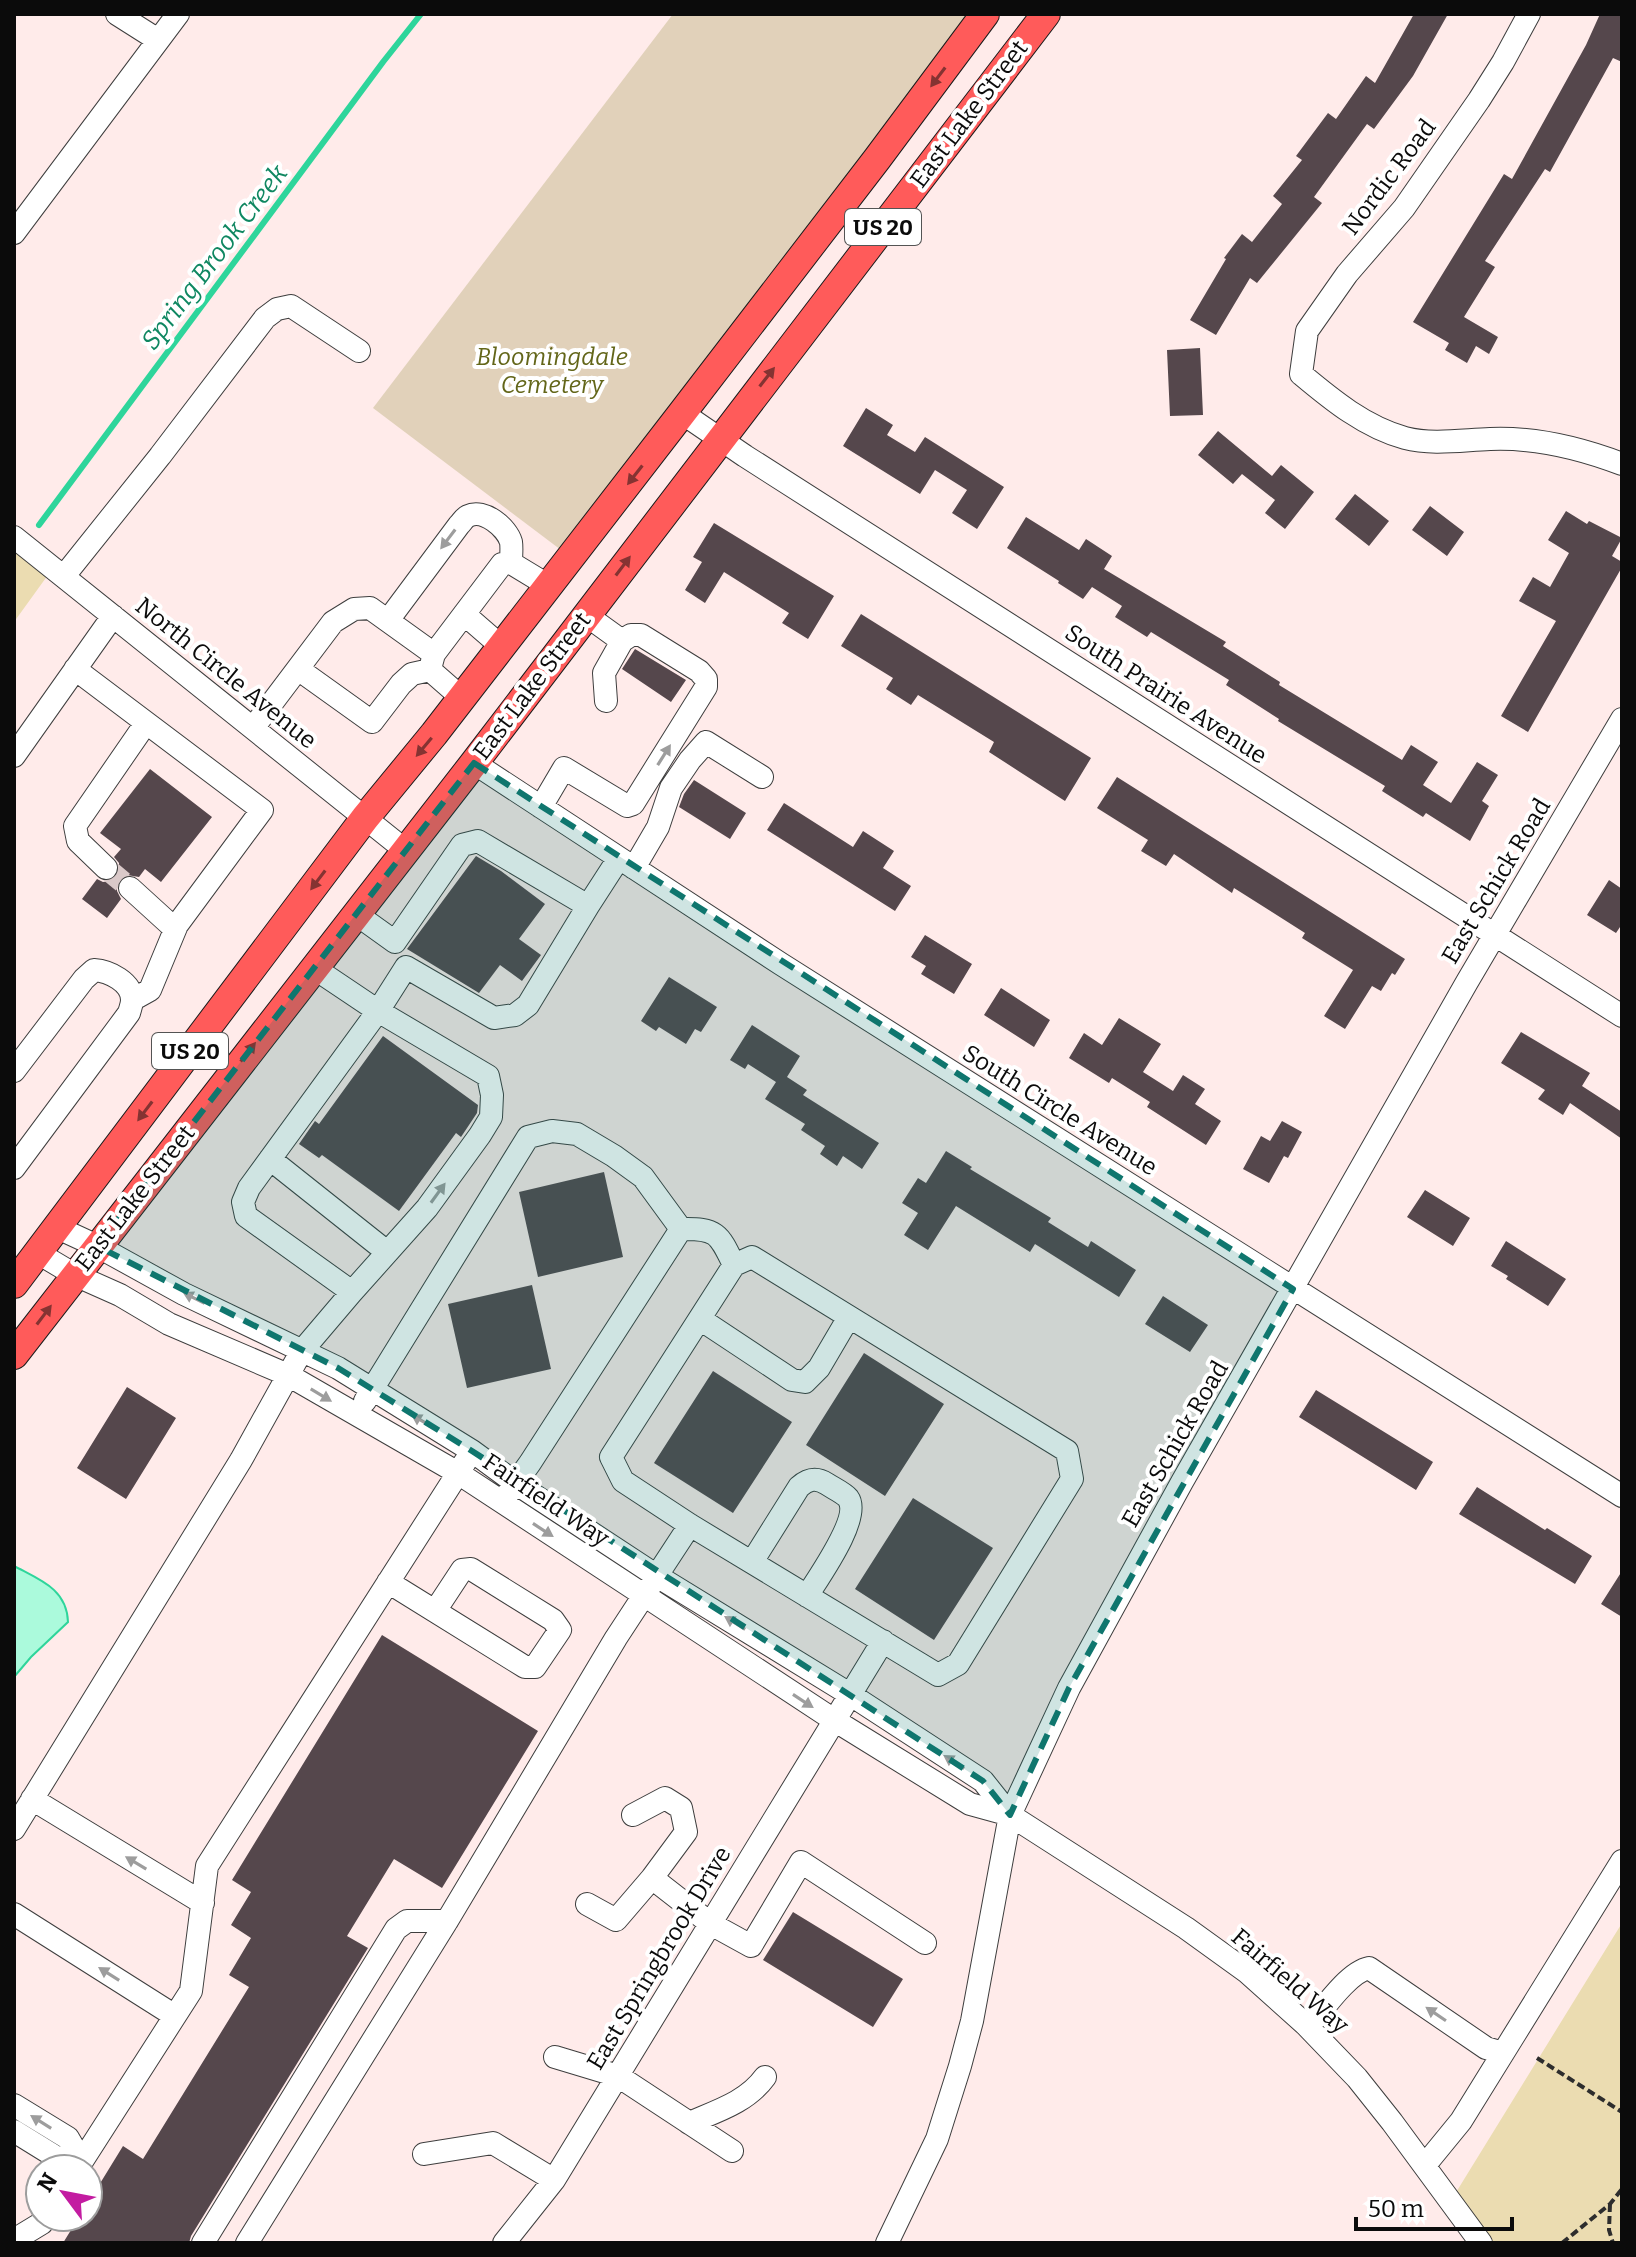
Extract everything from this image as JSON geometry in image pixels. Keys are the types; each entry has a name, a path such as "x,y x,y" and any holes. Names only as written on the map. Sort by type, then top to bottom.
{"main road":[{"name":"East Lake Street","path":"14,1284 365,818 502,647 985,14"},
{"name":"East Lake Street","path":"14,1355 474,763 1046,14"}],"street":[{"path":"117,14 158,40"},
{"path":"14,233 178,14"},
{"name":"Nordic Road","path":"1529,14 1479,100 1404,208 1347,274 1307,331 1294,376 1367,423 1406,438 1455,442 1491,439 1540,442 1569,447 1622,464"},
{"path":"64,576 265,318 277,309 291,306 359,351"},
{"name":"South Prairie Avenue","path":"682,413 1622,1016"},
{"path":"389,619 469,515 479,514 490,518 504,530 511,542 511,563"},
{"name":"North Circle Avenue","path":"14,537 405,850"},
{"path":"298,669 372,722 401,684 432,662 502,564 511,563 549,586"},
{"path":"253,728 333,622 354,609 370,608 389,619 462,698"},
{"path":"464,614 502,647"},
{"path":"586,615 622,641"},
{"path":"14,756 113,616"},
{"path":"541,807 564,768 627,806 633,804 706,687 706,679 699,671 641,635 631,635 622,641 604,673 606,701"},
{"path":"75,669 262,810 175,929 150,990 132,1000"},
{"name":"East Schick Road","path":"887,2243 937,2139 960,2066 972,2021 1010,1815 1069,1688 1182,1482 1494,934 1622,719"},
{"path":"106,868 78,841 75,826 146,723"},
{"path":"356,914 395,942 406,967 494,1018 515,1015 528,1005 588,906 658,827 671,788 706,742 762,777"},
{"name":"South Circle Avenue","path":"474,763 781,964 1622,1496"},
{"path":"395,942 462,845 478,841 588,906"},
{"path":"130,888 175,929"},
{"path":"352,1292 246,1216 243,1202 249,1188 378,1011 406,967"},
{"path":"14,1829 241,1460 301,1352 427,1208 491,1117 492,1095 488,1076 378,1011 314,968"},
{"path":"14,1071 94,970 106,971 128,986 132,1000 129,1013 14,1168"},
{"path":"356,1415 528,1137 552,1131 577,1134 643,1177 681,1229"},
{"path":"270,1159 387,1252"},
{"name":"Fairfield Way","path":"58,1228 184,1294 338,1368 472,1451 657,1576 851,1695 983,1781 1010,1815"},
{"path":"681,1229 704,1228 721,1239 734,1265"},
{"path":"501,1502 517,1484 681,1229"},
{"name":"Fairfield Way","path":"38,1253 169,1324 288,1375 458,1473 834,1720 970,1804 1010,1815 1186,1928 1247,1972 1308,2027 1357,2078 1481,2243"},
{"path":"752,1257 1067,1451 1072,1479 958,1664 938,1675 623,1481 611,1457 734,1265 752,1257"},
{"path":"700,1319 792,1380 805,1382 819,1368 849,1317"},
{"path":"87,2153 191,1991 207,1866 472,1451"},
{"path":"752,1562 799,1487 807,1480 819,1479 848,1498 851,1507 845,1535 807,1596"},
{"path":"247,2243 447,1921 616,1638 690,1525"},
{"path":"388,1582 525,1667 535,1667 560,1630 553,1620 471,1569 462,1570 435,1611"},
{"name":"East Springbrook Drive","path":"504,2243 554,2180 883,1641"},
{"path":"587,1904 616,1920 686,1832 681,1808 665,1798 633,1815"},
{"path":"32,1799 203,1903"},
{"path":"652,1878 711,1924 751,1946 801,1862 925,1943"},
{"path":"1425,2165 1461,2121 1619,1873"},
{"path":"14,1914 175,2016"},
{"path":"203,2243 396,1929 407,1921 447,1921"},
{"path":"1308,2027 1349,1979 1362,1969 1369,1968 1486,2048 1503,2053"},
{"path":"555,2057 618,2076 732,2151"},
{"path":"689,2123 749,2095 765,2077"},
{"path":"14,2105 68,2138 74,2153"},
{"path":"14,2131 50,2153"},
{"path":"424,2154 493,2143 554,2180"}],"path":[{"path":"1537,2058 1622,2112"},
{"path":"1562,2243 1610,2204 1622,2189"},
{"path":"1610,2204 1609,2230 1613,2243"}],"highlighted area":[{"path":"474,763 1293,1289 1069,1688 1010,1815 983,1781 472,1451 338,1368 97,1246"}],"shaded area":[{"path":"14,537 53,568 14,622"},
{"path":"14,1566 57,1593 63,1601 68,1622 14,1677"},
{"path":"1622,1923 1622,2243 1489,2243 1455,2194"}],"green space":[{"name":"Bloomingdale Cemetery","path":"673,14 972,14 565,553 373,408"}],"building":[{"path":"1414,14 1448,14 1413,76 1374,129 1367,124 1314,197 1322,203 1257,283 1250,278 1216,335 1190,320 1224,258 1242,234 1252,242 1282,204 1273,196 1302,160 1296,156 1328,113 1336,119 1366,76 1375,83"},
{"path":"1600,14 1622,14 1622,62 1613,58 1550,172 1545,169 1485,261 1495,267 1464,317 1498,337 1489,354 1476,346 1467,363 1445,350 1449,343 1413,322 1504,174 1512,179"},
{"path":"1200,348 1203,415 1170,416 1167,350"},
{"path":"866,408 893,425 887,435 915,452 925,437 1004,487 977,529 952,513 967,490 935,470 920,494 843,446"},
{"path":"1218,431 1272,476 1281,465 1314,492 1285,529 1265,513 1275,500 1242,474 1233,484 1198,455"},
{"path":"1355,494 1389,521 1369,546 1335,519"},
{"path":"1430,506 1464,532 1447,556 1412,530"},
{"path":"1566,511 1587,524 1589,521 1622,538 1612,556 1622,562 1622,567 1528,732 1501,716 1556,621 1519,601 1533,577 1550,587 1569,553 1548,540"},
{"path":"1026,517 1079,550 1086,539 1112,556 1104,569 1226,642 1223,646 1280,682 1279,685 1402,760 1411,745 1438,762 1423,785 1451,803 1477,762 1498,775 1482,801 1489,806 1470,841 1426,813 1423,817 1382,791 1385,786 1278,721 1226,685 1229,680 1151,632 1147,637 1115,617 1122,606 1092,587 1083,599 1007,548"},
{"path":"714,523 834,596 808,639 782,623 789,613 724,572 705,603 685,590 702,562 693,557"},
{"path":"861,614 1091,758 1065,801 989,752 994,742 918,695 911,705 886,689 893,678 841,646"},
{"path":"635,649 686,680 671,702 622,669"},
{"path":"150,769 212,817 161,882 145,869 139,877 127,875 120,878 117,891 121,899 107,918 82,899 97,879 111,881 119,872 119,863 114,857 121,849 100,833"},
{"path":"1117,777 1405,959 1395,975 1392,973 1381,991 1372,986 1345,1029 1324,1016 1353,970 1302,938 1305,933 1234,888 1232,893 1174,854 1166,866 1141,851 1148,840 1097,808"},
{"path":"694,780 746,813 730,839 679,807"},
{"path":"784,803 853,847 863,831 894,851 883,868 911,886 895,911 767,830"},
{"path":"476,856 545,904 519,939 541,955 522,981 500,965 479,993 407,949"},
{"path":"1609,880 1622,889 1622,924 1616,933 1587,915"},
{"path":"925,935 972,964 954,994 921,974 926,966 911,957"},
{"path":"669,977 717,1007 701,1032 695,1029 686,1044 659,1027 656,1031 641,1021"},
{"path":"1001,988 1050,1020 1034,1047 984,1015"},
{"path":"1119,1018 1161,1044 1143,1072 1173,1091 1183,1075 1205,1089 1195,1104 1221,1121 1206,1145 1147,1107 1150,1102 1112,1078 1109,1083 1069,1058 1084,1033 1102,1045"},
{"path":"752,1025 800,1056 787,1077 807,1090 803,1095 879,1143 862,1169 843,1156 837,1166 820,1154 825,1146 801,1130 805,1124 765,1099 776,1082 748,1064 745,1069 730,1060"},
{"path":"1521,1032 1590,1073 1582,1086 1622,1112 1622,1139 1570,1103 1563,1115 1538,1099 1545,1090 1501,1063"},
{"path":"383,1036 478,1105 477,1113 461,1137 456,1133 399,1211 322,1155 319,1158 299,1144 315,1121 319,1124"},
{"path":"1282,1121 1302,1132 1269,1183 1243,1169 1261,1136 1270,1141"},
{"path":"946,1151 1051,1218 1048,1222 1088,1247 1091,1241 1136,1270 1119,1297 1035,1244 1030,1252 956,1206 928,1250 904,1235 918,1213 902,1203 918,1178 926,1183"},
{"path":"604,1172 623,1257 538,1277 519,1192"},
{"path":"1425,1190 1470,1218 1453,1246 1407,1217"},
{"path":"1506,1241 1566,1279 1548,1306 1491,1266"},
{"path":"532,1285 551,1369 467,1388 448,1304"},
{"path":"1163,1296 1208,1325 1190,1352 1145,1324"},
{"path":"864,1353 944,1404 885,1496 806,1445"},
{"path":"713,1371 792,1422 733,1513 654,1463"},
{"path":"127,1387 176,1418 126,1499 77,1468"},
{"path":"1316,1390 1433,1462 1416,1490 1299,1417"},
{"path":"1477,1487 1592,1556 1575,1584 1459,1514"},
{"path":"913,1498 993,1548 934,1640 855,1589"},
{"path":"1622,1571 1622,1617 1601,1604"},
{"path":"382,1635 538,1731 442,1888 394,1859 347,1936 368,1948 189,2243 63,2243 69,2233 104,2233 104,2177 123,2146 143,2159 249,1987 229,1975 251,1938 231,1925 251,1892 232,1880"},
{"path":"793,1912 903,1979 873,2027 763,1960"}],"waterway":[{"name":"Spring Brook Creek","path":"39,525 421,14"}],"tunnel":[{"path":"106,868 130,888"}]}
